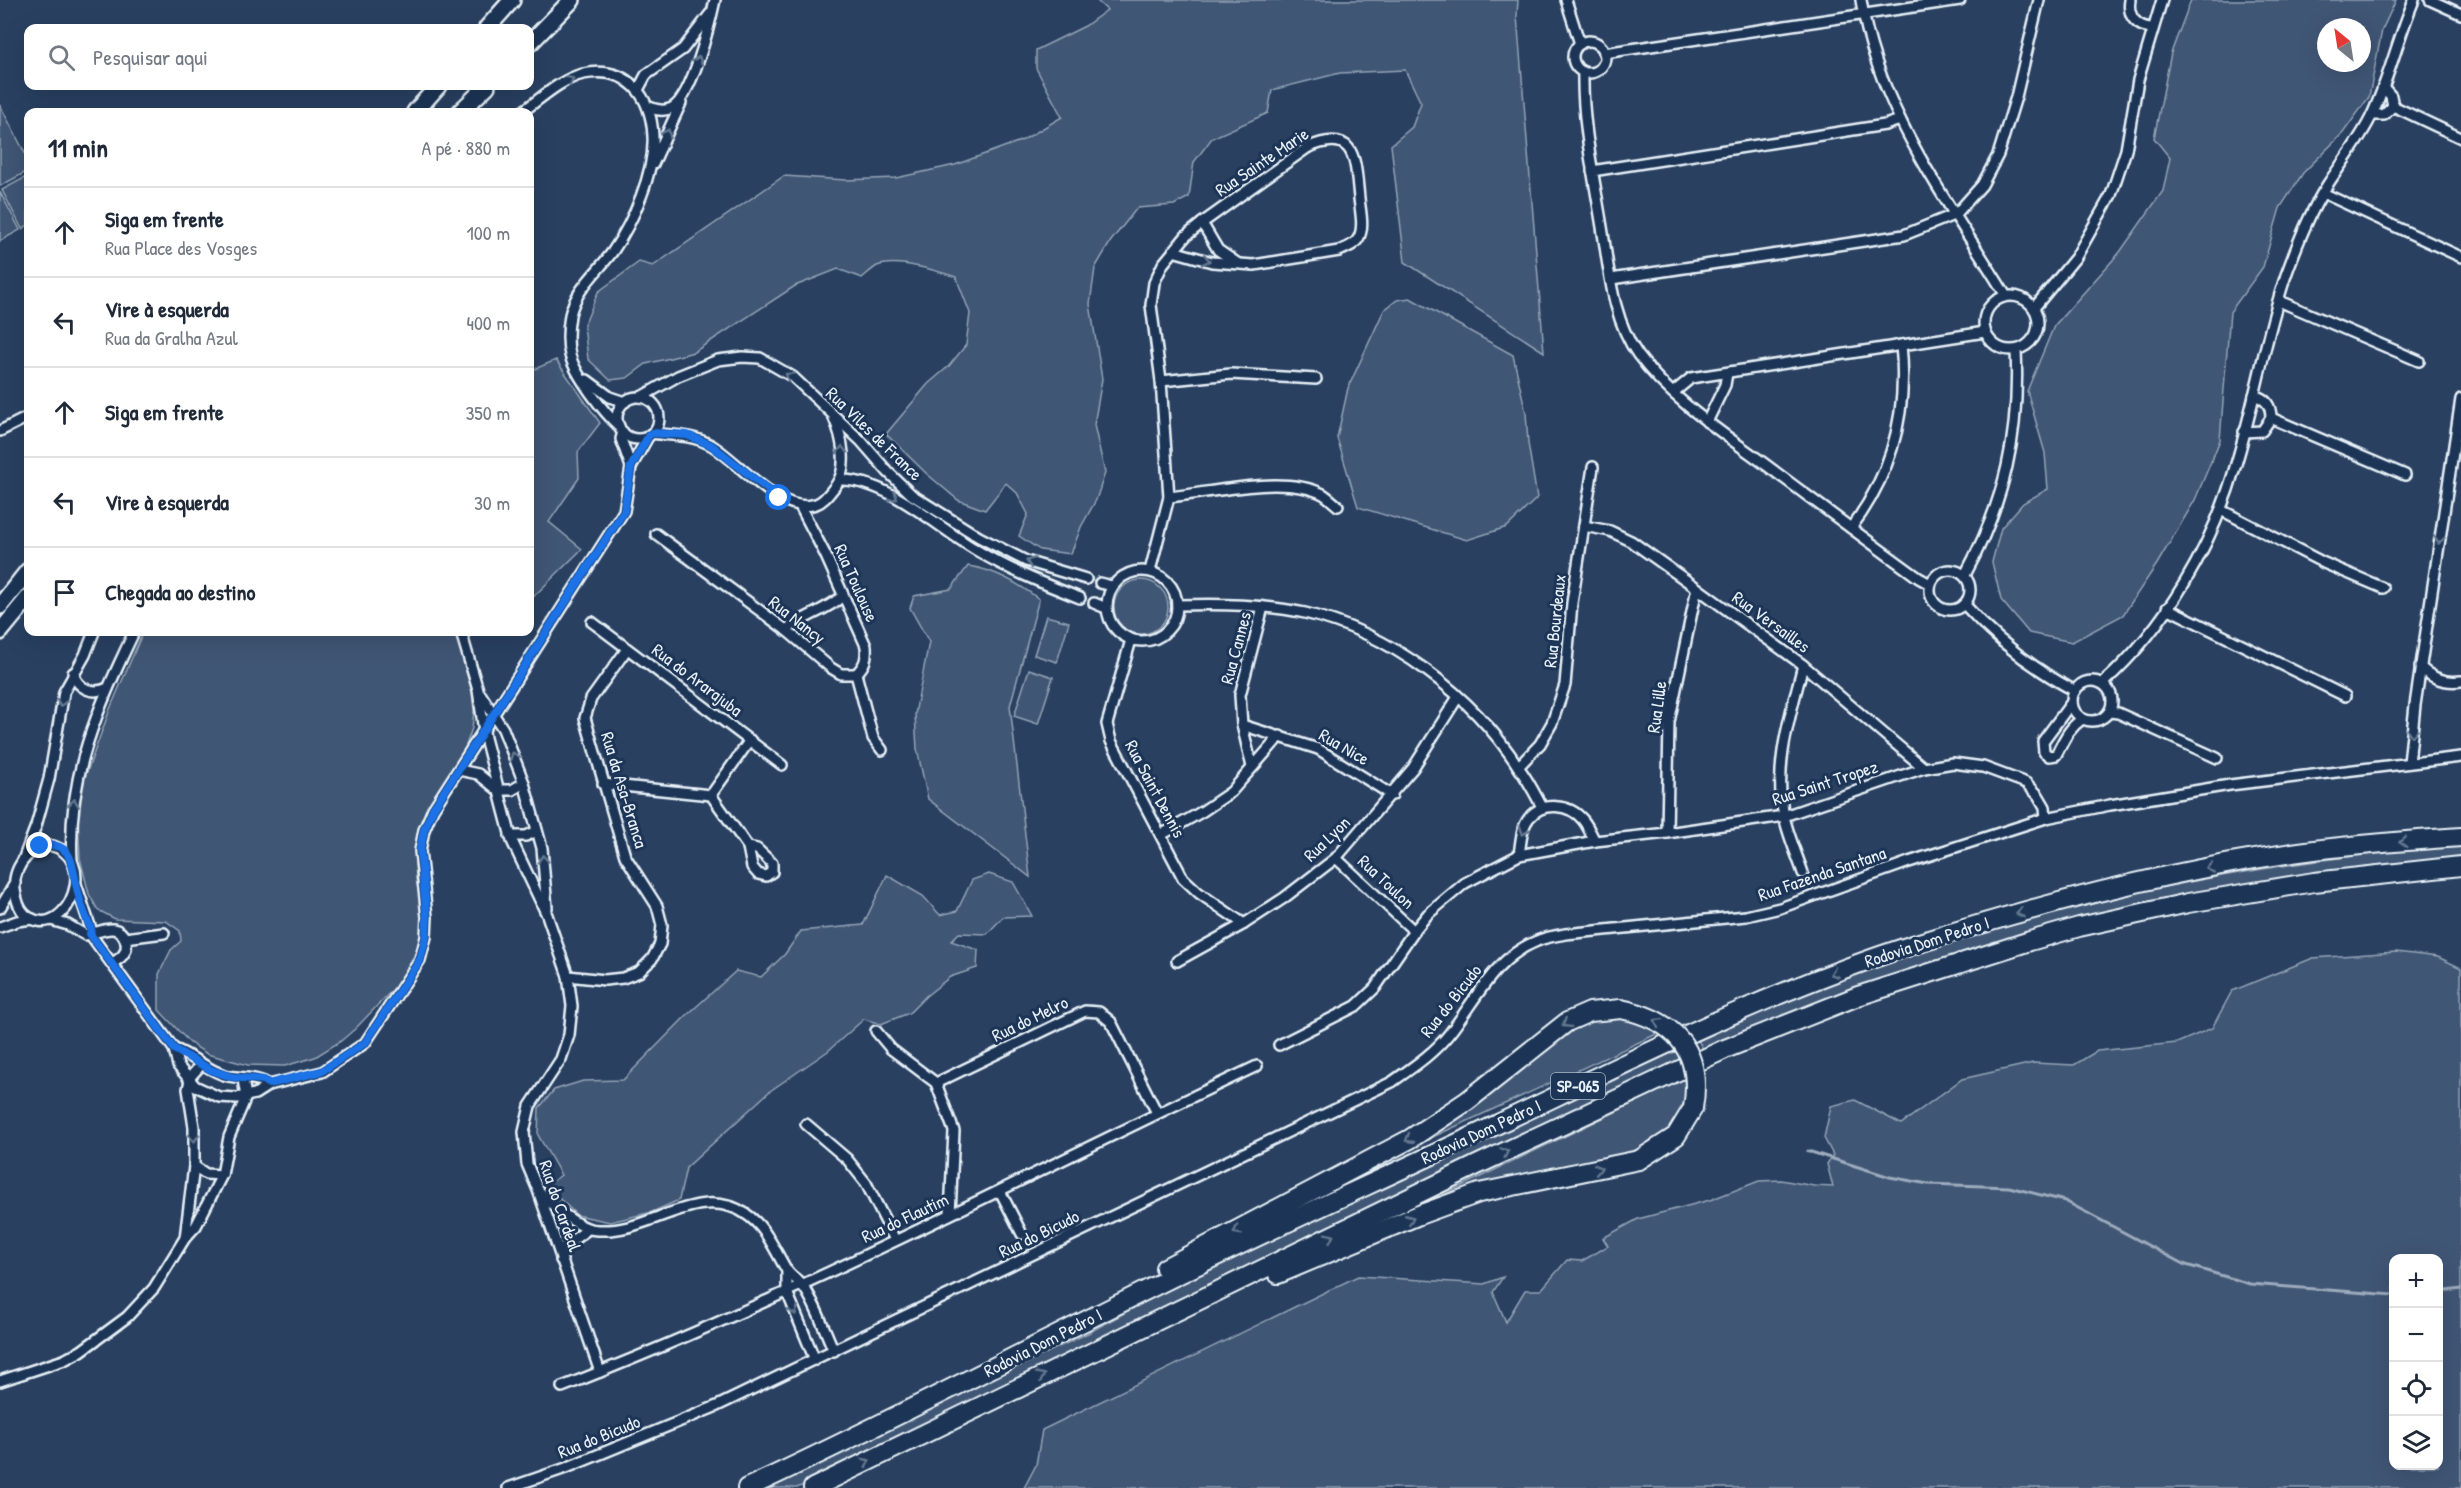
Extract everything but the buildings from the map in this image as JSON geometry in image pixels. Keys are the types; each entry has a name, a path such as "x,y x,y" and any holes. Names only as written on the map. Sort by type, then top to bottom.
{"highway":[{"name":"Rodovia Dom Pedro I","path":"747,1488 912,1410 1172,1278 1690,1033 1809,982 1981,924 2082,896 2157,879 2320,849 2461,837"},
{"name":"Rodovia Dom Pedro I","path":"813,1488 1479,1164 1769,1030 1858,996 2079,927 2188,903 2314,882 2461,866"},
{"path":"1007,1361 1119,1292 1410,1139 1467,1101 1567,1022 1590,1012 1621,1009 1654,1019 1681,1041 1695,1070 1696,1087 1693,1108 1676,1136 1639,1160 1511,1185 1451,1202 1104,1346"}],"main road":[{"path":"491,24 512,0"},
{"path":"534,39 571,1"},
{"path":"418,108 434,90"},
{"path":"464,108 483,90"},
{"path":"0,606 24,576"},
{"path":"0,632 24,603"}],"street":[{"path":"1566,0 1580,44 1573,56 1575,66 1583,72 1598,70 1604,63 1604,53 1594,42 1580,44"},
{"path":"1861,0 1879,68 1900,120 1925,168 2006,296"},
{"path":"1604,53 1960,0"},
{"path":"1611,279 1904,235 1956,214 1982,185 1998,155 2016,97 2039,0"},
{"path":"2130,0 2130,12 2135,21 2143,27 2153,28"},
{"path":"2034,308 2076,257 2110,195 2126,150 2138,80 2162,0"},
{"path":"2103,683 2133,652 2167,608 2200,553 2221,510 2237,463 2271,324 2295,253 2323,193 2372,115 2414,0"},
{"path":"2430,0 2461,14"},
{"path":"638,90 646,75 683,49 714,5"},
{"path":"714,5 685,95 627,226 614,250 580,289 570,313 568,340 571,358 604,413 621,429 636,438 651,434 687,435 711,445 779,498 800,506 817,504 827,496 839,480 843,453 840,433 833,414"},
{"path":"1583,72 1582,93 1592,171 1611,279 1618,314 1632,345 1654,375 1707,422 1930,584"},
{"path":"528,108 566,81 584,74 625,78 638,90 649,107 653,140 650,172"},
{"path":"2372,115 2384,115 2392,106 2391,96 2383,87"},
{"path":"649,107 656,110 673,108 685,95"},
{"path":"2392,106 2461,138"},
{"path":"1592,171 1885,125 1900,120"},
{"name":"Rua Sainte Marie","path":"1150,571 1169,497 1161,381 1151,305 1154,283 1163,264 1173,251 1202,223 1307,148 1326,139 1342,143 1354,155 1362,226 1359,239 1350,247 1339,251 1254,265 1212,262 1173,251"},
{"path":"2323,193 2461,257"},
{"path":"1202,223 1218,250 1239,264"},
{"path":"2006,296 2019,297 2034,308 2038,321 2036,334 2028,344 2016,350 1997,347 1985,332 1984,319 1989,307 2006,296"},
{"path":"2279,301 2419,361"},
{"path":"1674,392 1691,378 1985,332"},
{"path":"1851,528 1878,485 1896,438 1903,401 1901,345"},
{"path":"1965,575 1955,570 1945,570 1935,575 1930,584 1930,595 1939,607 1955,610 1964,604 1970,590 1965,575 1990,524 2009,461 2017,413 2016,350"},
{"name":"Rua Viles de France","path":"641,397 668,381 718,360 760,358 793,377 833,414 912,495 979,537 1026,561 1086,579"},
{"path":"1707,422 1725,385 1727,373"},
{"path":"1161,381 1231,374 1316,379"},
{"path":"582,377 610,397 625,402"},
{"path":"2244,432 2262,431 2271,418 2267,402 2254,395"},
{"path":"132,636 89,736 77,777 72,818 72,861 76,884 91,929 90,934 174,1049 178,1066 189,1080 219,1097 246,1096 263,1090 269,1084 322,1071 365,1043 420,960 426,937 427,917 420,850 424,830 433,809 484,727 624,511 631,467 657,426 659,418 658,409 653,402 641,397 625,402 618,413 621,439 631,467"},
{"path":"2409,763 2420,667 2461,399"},
{"path":"2271,418 2405,475"},
{"path":"0,431 24,419"},
{"name":"Rua Bourdeaux","path":"1519,766 1540,744 1552,723 1565,685 1572,603 1593,467"},
{"name":"Rua Viles de France","path":"839,480 863,482 882,490 976,551 1029,578 1080,598"},
{"path":"1169,497 1267,485 1299,488 1322,494 1338,506"},
{"name":"Rua Toulouse","path":"800,506 825,554 866,646 867,655 864,666 856,674"},
{"path":"2221,510 2324,563 2383,588"},
{"name":"Rua Versailles","path":"1584,526 1610,531 1631,541 1803,665 1924,768"},
{"name":"Rua Nancy","path":"656,534 786,630 831,668 841,674 856,674"},
{"path":"1150,571 1170,583 1175,593 1177,605 1174,621 1163,634 1148,641 1131,640 1123,636 1111,624 1106,608 1112,586 1129,573 1150,571"},
{"path":"1100,583 1112,586"},
{"name":"Rua Lille","path":"1666,833 1669,722 1697,588"},
{"path":"786,630 800,620 827,609 843,596"},
{"path":"1094,603 1106,608"},
{"path":"1177,605 1228,604 1304,613 1343,624 1375,639 1407,657 1458,697 1491,730 1519,766 1542,807"},
{"path":"1964,604 1990,632 2018,656 2075,691"},
{"name":"Rua Cannes","path":"1252,768 1242,725 1240,695 1263,607"},
{"path":"2167,608 2345,696"},
{"name":"Rua do Ararajuba","path":"592,622 783,765"},
{"path":"0,908 15,883 43,802 54,755 61,703 73,673 85,655 92,636"},
{"path":"462,636 478,690 484,727 510,836 547,915"},
{"name":"Rua Saint Dennis","path":"1131,640 1107,724 1111,741 1183,878 1198,893 1244,924"},
{"name":"Rua da Asa-Branca","path":"567,976 604,980 623,978 639,972 652,959 660,944 662,925 657,906 625,856 585,718 591,699 627,649"},
{"path":"1803,665 1782,754 1780,774 1784,816 1803,873"},
{"path":"2420,667 2437,679 2451,682 2461,681"},
{"path":"73,673 76,682 84,688 98,691 108,688"},
{"path":"856,674 873,738 882,750"},
{"path":"2072,702 2074,711 2082,719 2097,721 2110,711 2112,696 2103,683 2087,681 2075,691 2072,702 2043,741 2044,752 2049,756 2056,755 2072,726 2082,719"},
{"path":"478,690 504,729 524,783 542,848 547,915"},
{"name":"Rua Lyon","path":"1177,961 1244,924 1284,898 1336,858 1413,768 1458,697"},
{"path":"2110,711 2217,758"},
{"name":"Rua Nice","path":"1242,725 1318,748 1392,795"},
{"path":"1161,835 1231,792 1280,736"},
{"path":"711,795 750,740"},
{"name":"Rua Fazenda Santana","path":"1537,941 1565,934 1746,916 1780,908 1909,862 2046,818 2110,805 2260,781 2461,757"},
{"name":"Rua Saint Tropez","path":"1279,1045 1356,1006 1375,988 1428,914 1466,883 1519,855 1595,841 1784,816 1924,768 1953,763 1983,767 2026,783 2038,795 2045,807 2046,818"},
{"path":"459,770 478,774 498,790 512,790 524,783"},
{"path":"603,784 711,795 748,847"},
{"path":"1519,855 1522,835 1528,818 1542,807 1555,806 1570,810 1583,820 1595,841"},
{"path":"510,836 526,836 537,831"},
{"path":"23,860 40,846 49,845 66,852 72,861"},
{"name":"Rua Toulon","path":"1336,858 1414,931"},
{"path":"15,883 18,905 32,919"},
{"path":"51,920 68,906 76,884"},
{"name":"Rua do Cardeal","path":"547,915 567,976 572,1006 569,1035 561,1059 530,1106 524,1132 527,1164 600,1372"},
{"path":"0,927 32,919 51,920 68,925 85,935 114,929 125,938 127,946 124,954 112,964"},
{"path":"125,938 164,933"},
{"name":"Rua do Bicudo","path":"508,1488 630,1443 717,1406 1392,1082 1425,1059 1448,1034 1488,978 1510,957 1537,941"},
{"name":"Rua do Melro","path":"936,1083 1085,1011 1099,1012 1111,1022 1157,1113"},
{"path":"876,1031 891,1049 936,1083 954,1131 950,1214"},
{"path":"174,1049 222,1075 264,1080 269,1084"},
{"path":"185,1238 194,1166 194,1127 188,1089 189,1080 201,1065"},
{"name":"Rua do Flautim","path":"562,1387 686,1338 787,1292 1257,1066"},
{"path":"0,1382 64,1360 112,1330 154,1288 185,1238 196,1226 222,1174 229,1137 246,1096 243,1079"},
{"path":"806,1124 847,1159 866,1183 895,1240"},
{"path":"194,1166 207,1174 222,1174"},
{"path":"538,1191 554,1207 588,1229 621,1229 642,1224 682,1208 706,1203 728,1206 746,1214 760,1225 787,1272 802,1285 834,1351"},
{"path":"1000,1191 1022,1234"},
{"path":"561,1260 566,1246 588,1229"},
{"path":"787,1272 787,1292 815,1360"}],"shaded area":[{"path":"1096,0 1518,0 1517,16 1544,352 1405,262 1391,145 1412,127 1421,103 1405,70 1340,73 1272,90 1268,113 1212,138 1194,162 1189,197 1174,205 1137,208 1111,241 1095,268 1090,304 1102,379 1094,425 1105,473 1096,500 1081,527 1071,554 1040,550 1019,536 1028,514 1017,493 1006,483 985,510 958,500 886,434 928,384 949,366 966,345 970,313 956,277 906,264 877,266 862,278 838,269 795,286 694,352 646,364 627,378 610,380 588,359 584,326 598,292 639,262 653,266 784,176 846,180 896,178 955,165 1023,140 1062,117 1036,68 1036,50 1085,26 1107,10"},
{"path":"2191,0 2396,0 2382,30 2369,97 2343,133 2303,173 2280,208 2263,267 2230,312 2220,440 2195,500 2123,615 2072,642 2029,633 2001,600 1992,562 2001,528 2023,503 2048,489 2045,453 2027,391 2054,326 2120,252 2163,191 2170,158 2154,138 2171,53"},
{"path":"0,105 24,151 24,173 0,186"},
{"path":"24,178 24,228 22,229 2,190"},
{"path":"0,192 20,230 0,241"},
{"path":"1410,298 1513,355 1526,413 1528,443 1537,498 1507,527 1467,540 1358,507 1337,438 1348,388 1384,310 1397,300"},
{"path":"556,360 600,423 578,452 579,478 549,522 582,549 534,596 534,369"},
{"path":"968,566 1006,578 1039,599 1010,706 1030,877 928,799 917,749 915,714 929,642 910,608 914,596 951,589"},
{"path":"1136,580 1146,580 1160,588 1166,597 1168,607 1166,617 1160,626 1146,634 1136,634 1119,622 1114,612 1114,602 1126,585"},
{"path":"1046,616 1069,622 1057,662 1034,655"},
{"path":"141,636 456,636 472,690 474,711 472,728 463,754 420,824 415,863 423,916 421,943 397,985 341,1041 315,1057 285,1066 248,1065 207,1054 190,1043 159,1010 159,974 171,950 181,941 180,931 166,921 115,919 98,910 89,894 80,858 78,819 80,791 110,709"},
{"path":"1029,669 1053,677 1038,724 1014,716"},
{"path":"2441,846 2442,848 2461,847 2461,859 2218,890 1704,1051 1698,1040 1807,992 1898,958 2050,913 2205,879 2283,866"},
{"path":"989,874 1013,882 1032,916 1003,917 987,934 959,933 951,941 978,950 977,968 950,977 909,1013 881,1024 864,1019 828,1051 770,1091 686,1168 679,1200 652,1212 610,1222 577,1215 546,1186 561,1175 538,1135 539,1108 554,1090 583,1081 623,1080 687,1015 736,971 761,977 785,954 801,931 863,925 887,875 923,896 940,915 957,911 972,880"},
{"path":"2396,952 2438,957 2461,968 2461,1488 1024,1488 1036,1465 1042,1430 1358,1276 1484,1284 1503,1277 1493,1292 1506,1322 1525,1290 1541,1290 1567,1260 1582,1261 1608,1246 1603,1238 1638,1219 1710,1200 1759,1181 1781,1180 1833,1187 1827,1164 1833,1155 1824,1138 1831,1106 1855,1100 1901,1124 1962,1079 2033,1063 2074,1065 2097,1051 2177,1043 2212,1028 2232,991 2313,958"},
{"path":"1607,1016 1635,1019 1661,1032 1435,1136 1398,1156 1394,1154 1503,1083 1570,1032 1584,1023"},
{"path":"1677,1048 1684,1061 1169,1304 797,1488 765,1488 1088,1333 1164,1291"},
{"path":"1688,1077 1685,1101 1676,1123 1665,1135 1649,1145 1613,1159 1494,1182 1418,1207"}],"waterway":[{"path":"1808,1151 1890,1177 1928,1184 2009,1187 2065,1201 2183,1264 2250,1284 2389,1295"},
{"path":"2443,1291 2461,1289"}],"route":[{"path":"40,846 58,847 66,852 72,861 79,896 91,929 90,934 174,1049 211,1070 232,1077 264,1080 269,1084 299,1079 339,1063 365,1043 420,960 426,937 427,917 420,850 424,830 433,809 459,770 482,729 624,511 631,467 649,435 652,433 667,436 687,435 711,445 779,498"}]}
